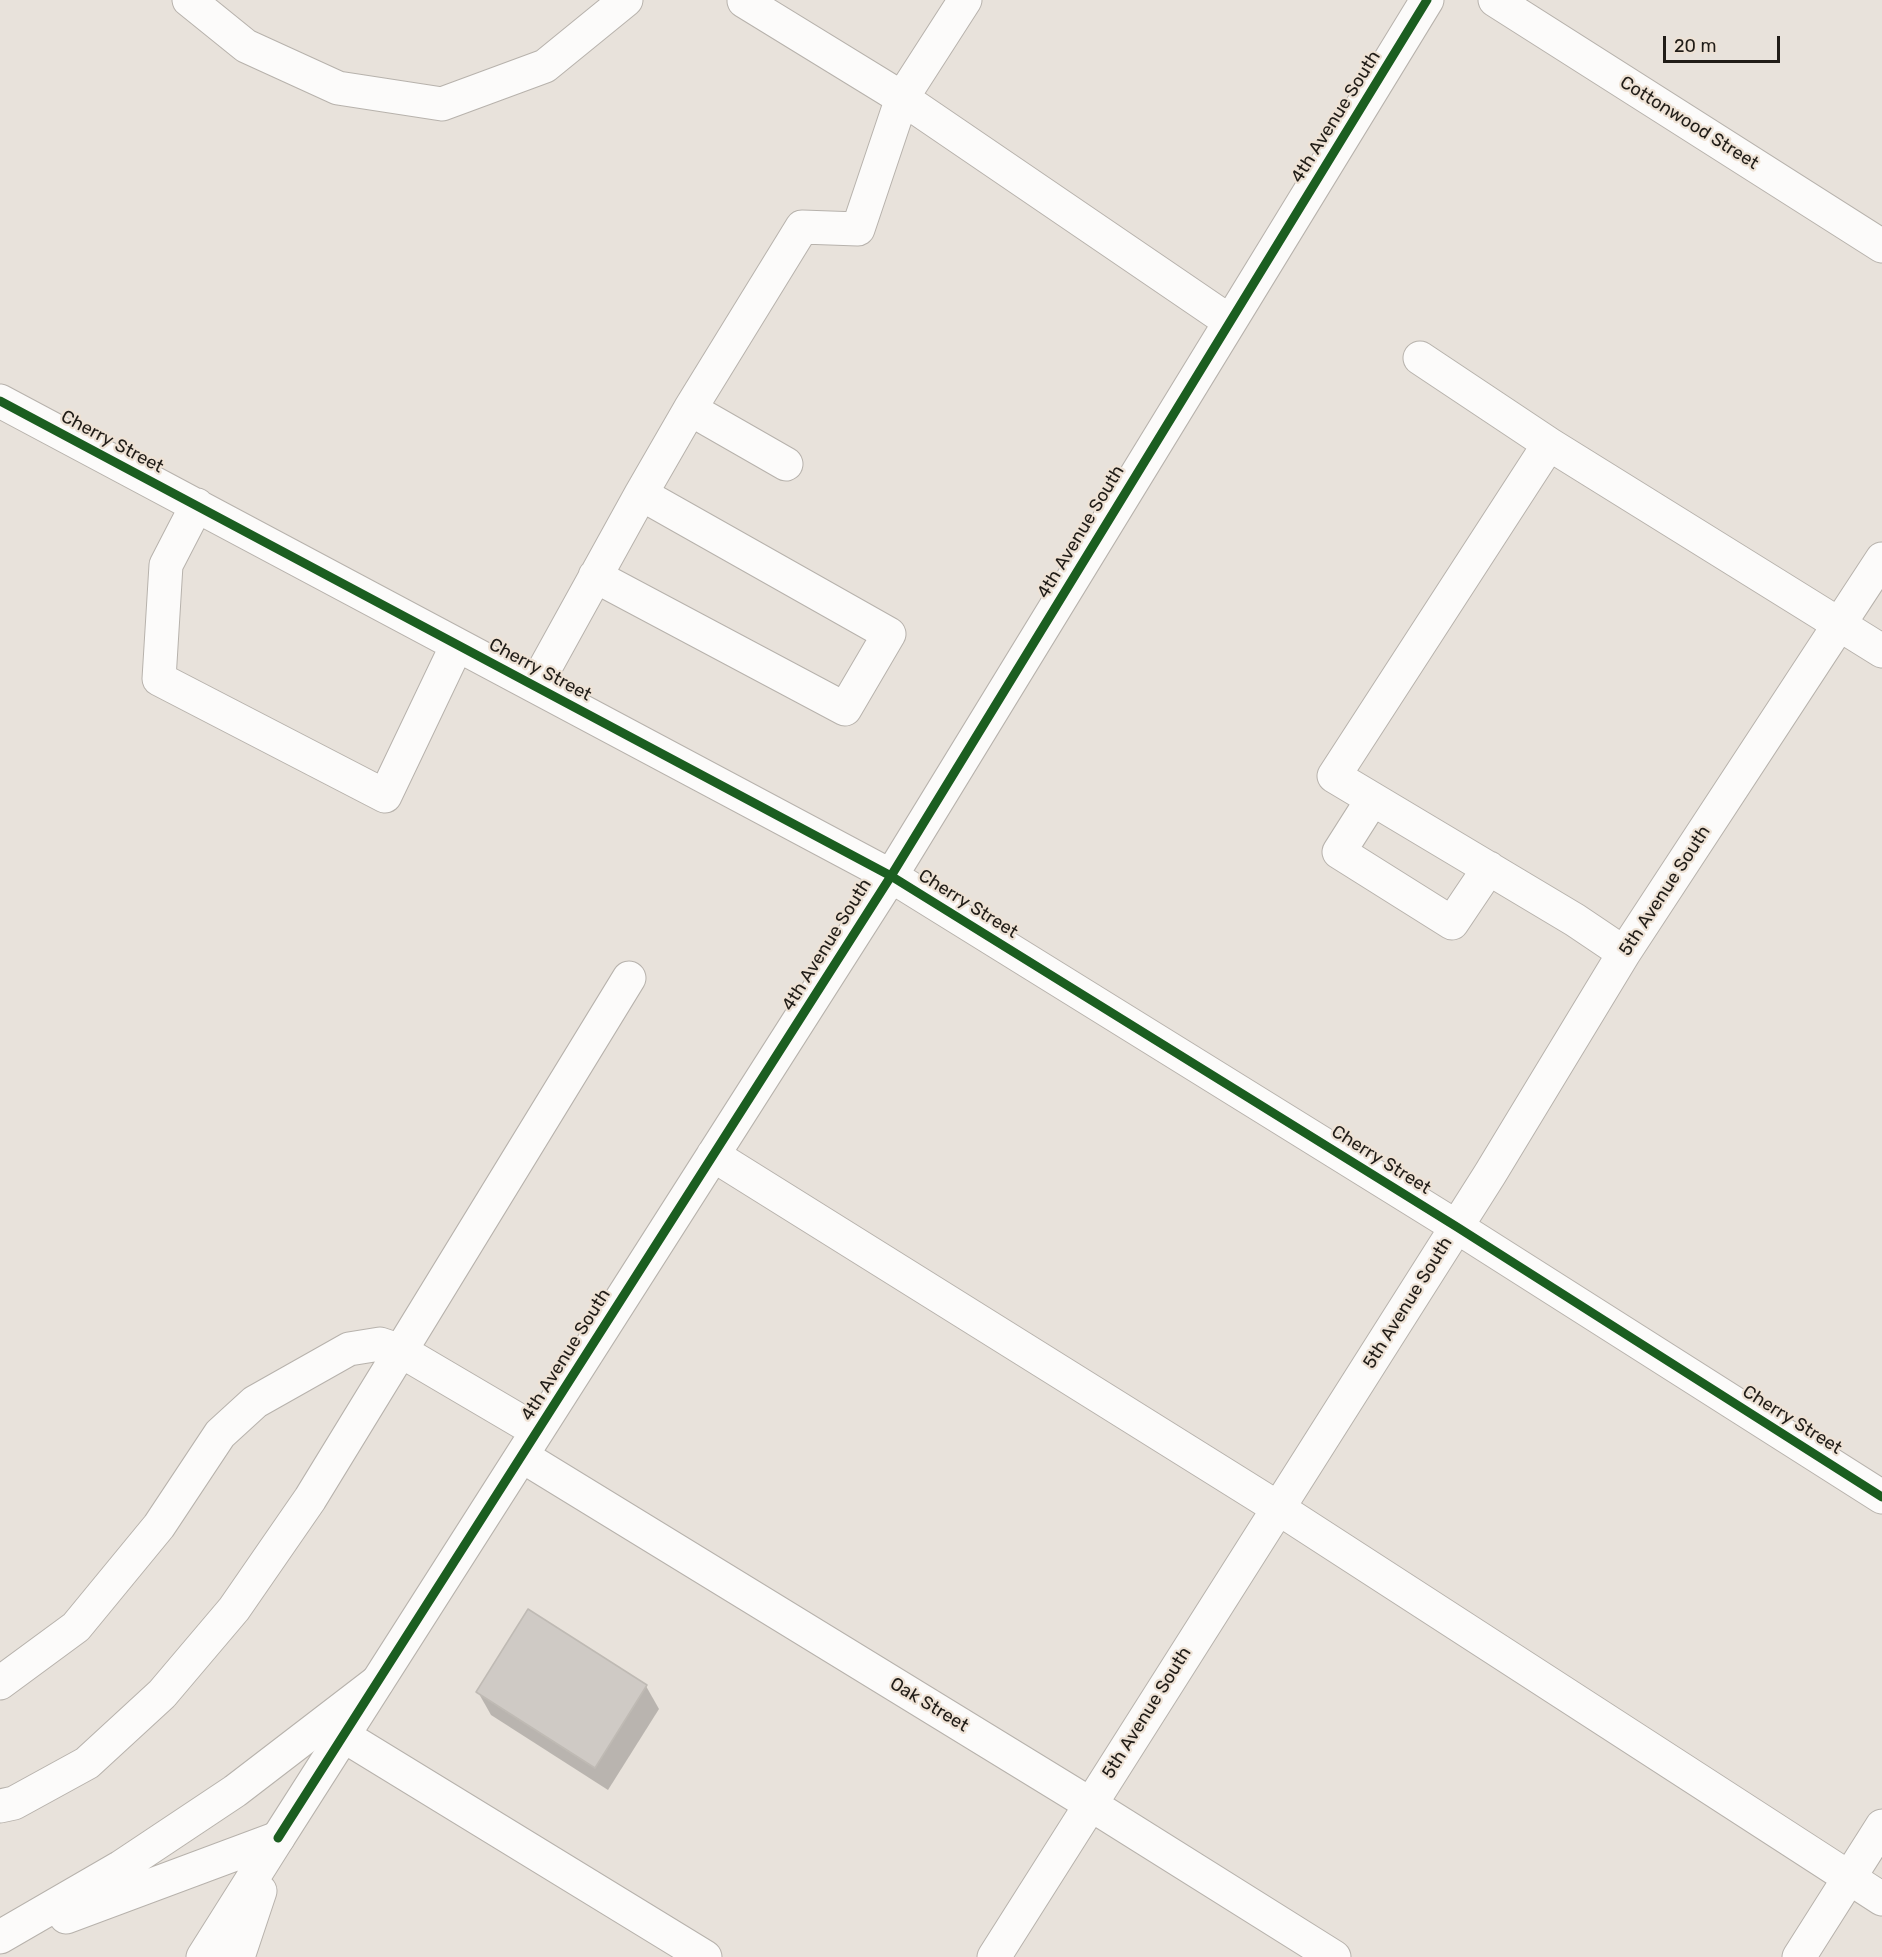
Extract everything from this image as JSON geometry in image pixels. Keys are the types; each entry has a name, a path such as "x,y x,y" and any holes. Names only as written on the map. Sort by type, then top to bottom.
{"street":[{"path":"189,0 246,46 338,88 442,105 545,66 626,0"},
{"path":"535,686 690,409 802,227 858,229 902,98 965,0"},
{"name":"4th Avenue South","path":"278,1838 891,876 1427,0"},
{"name":"Cottonwood Street","path":"1496,0 1882,246"},
{"path":"744,1 902,98 1230,321"},
{"path":"1420,358 1549,444 1882,651"},
{"name":"Cherry Street","path":"0,401 891,876 1456,1227 1882,1497"},
{"path":"690,409 786,464"},
{"path":"1549,444 1334,776 1575,920 1624,953"},
{"path":"595,576 845,709 889,634 641,494"},
{"path":"196,505 166,565 159,679 386,796 457,645"},
{"name":"5th Avenue South","path":"994,1957 1456,1227 1624,953 1882,559"},
{"path":"1372,800 1339,852 1452,923 1489,868"},
{"path":"0,1806 14,1803 87,1763 162,1694 234,1609 310,1499 629,978"},
{"path":"713,1155 1278,1508 1882,1899"},
{"name":"Oak Street","path":"0,1683 76,1627 159,1526 220,1434 255,1402 349,1349 380,1344 401,1351 530,1443 1090,1804 1334,1957"},
{"path":"0,1937 121,1867 225,1797 377,1682"},
{"path":"344,1736 705,1957"},
{"path":"1799,1957 1882,1826"},
{"path":"0,1941 278,1838"},
{"path":"203,1957 278,1838"},
{"path":"238,1957 278,1838"}],"building":[{"path":"528,1609 647,1685 595,1768 476,1692"}],"cycle path":[{"path":"278,1838 891,876 1427,0"},
{"path":"0,401 891,876 1457,1227 1882,1497"}]}
